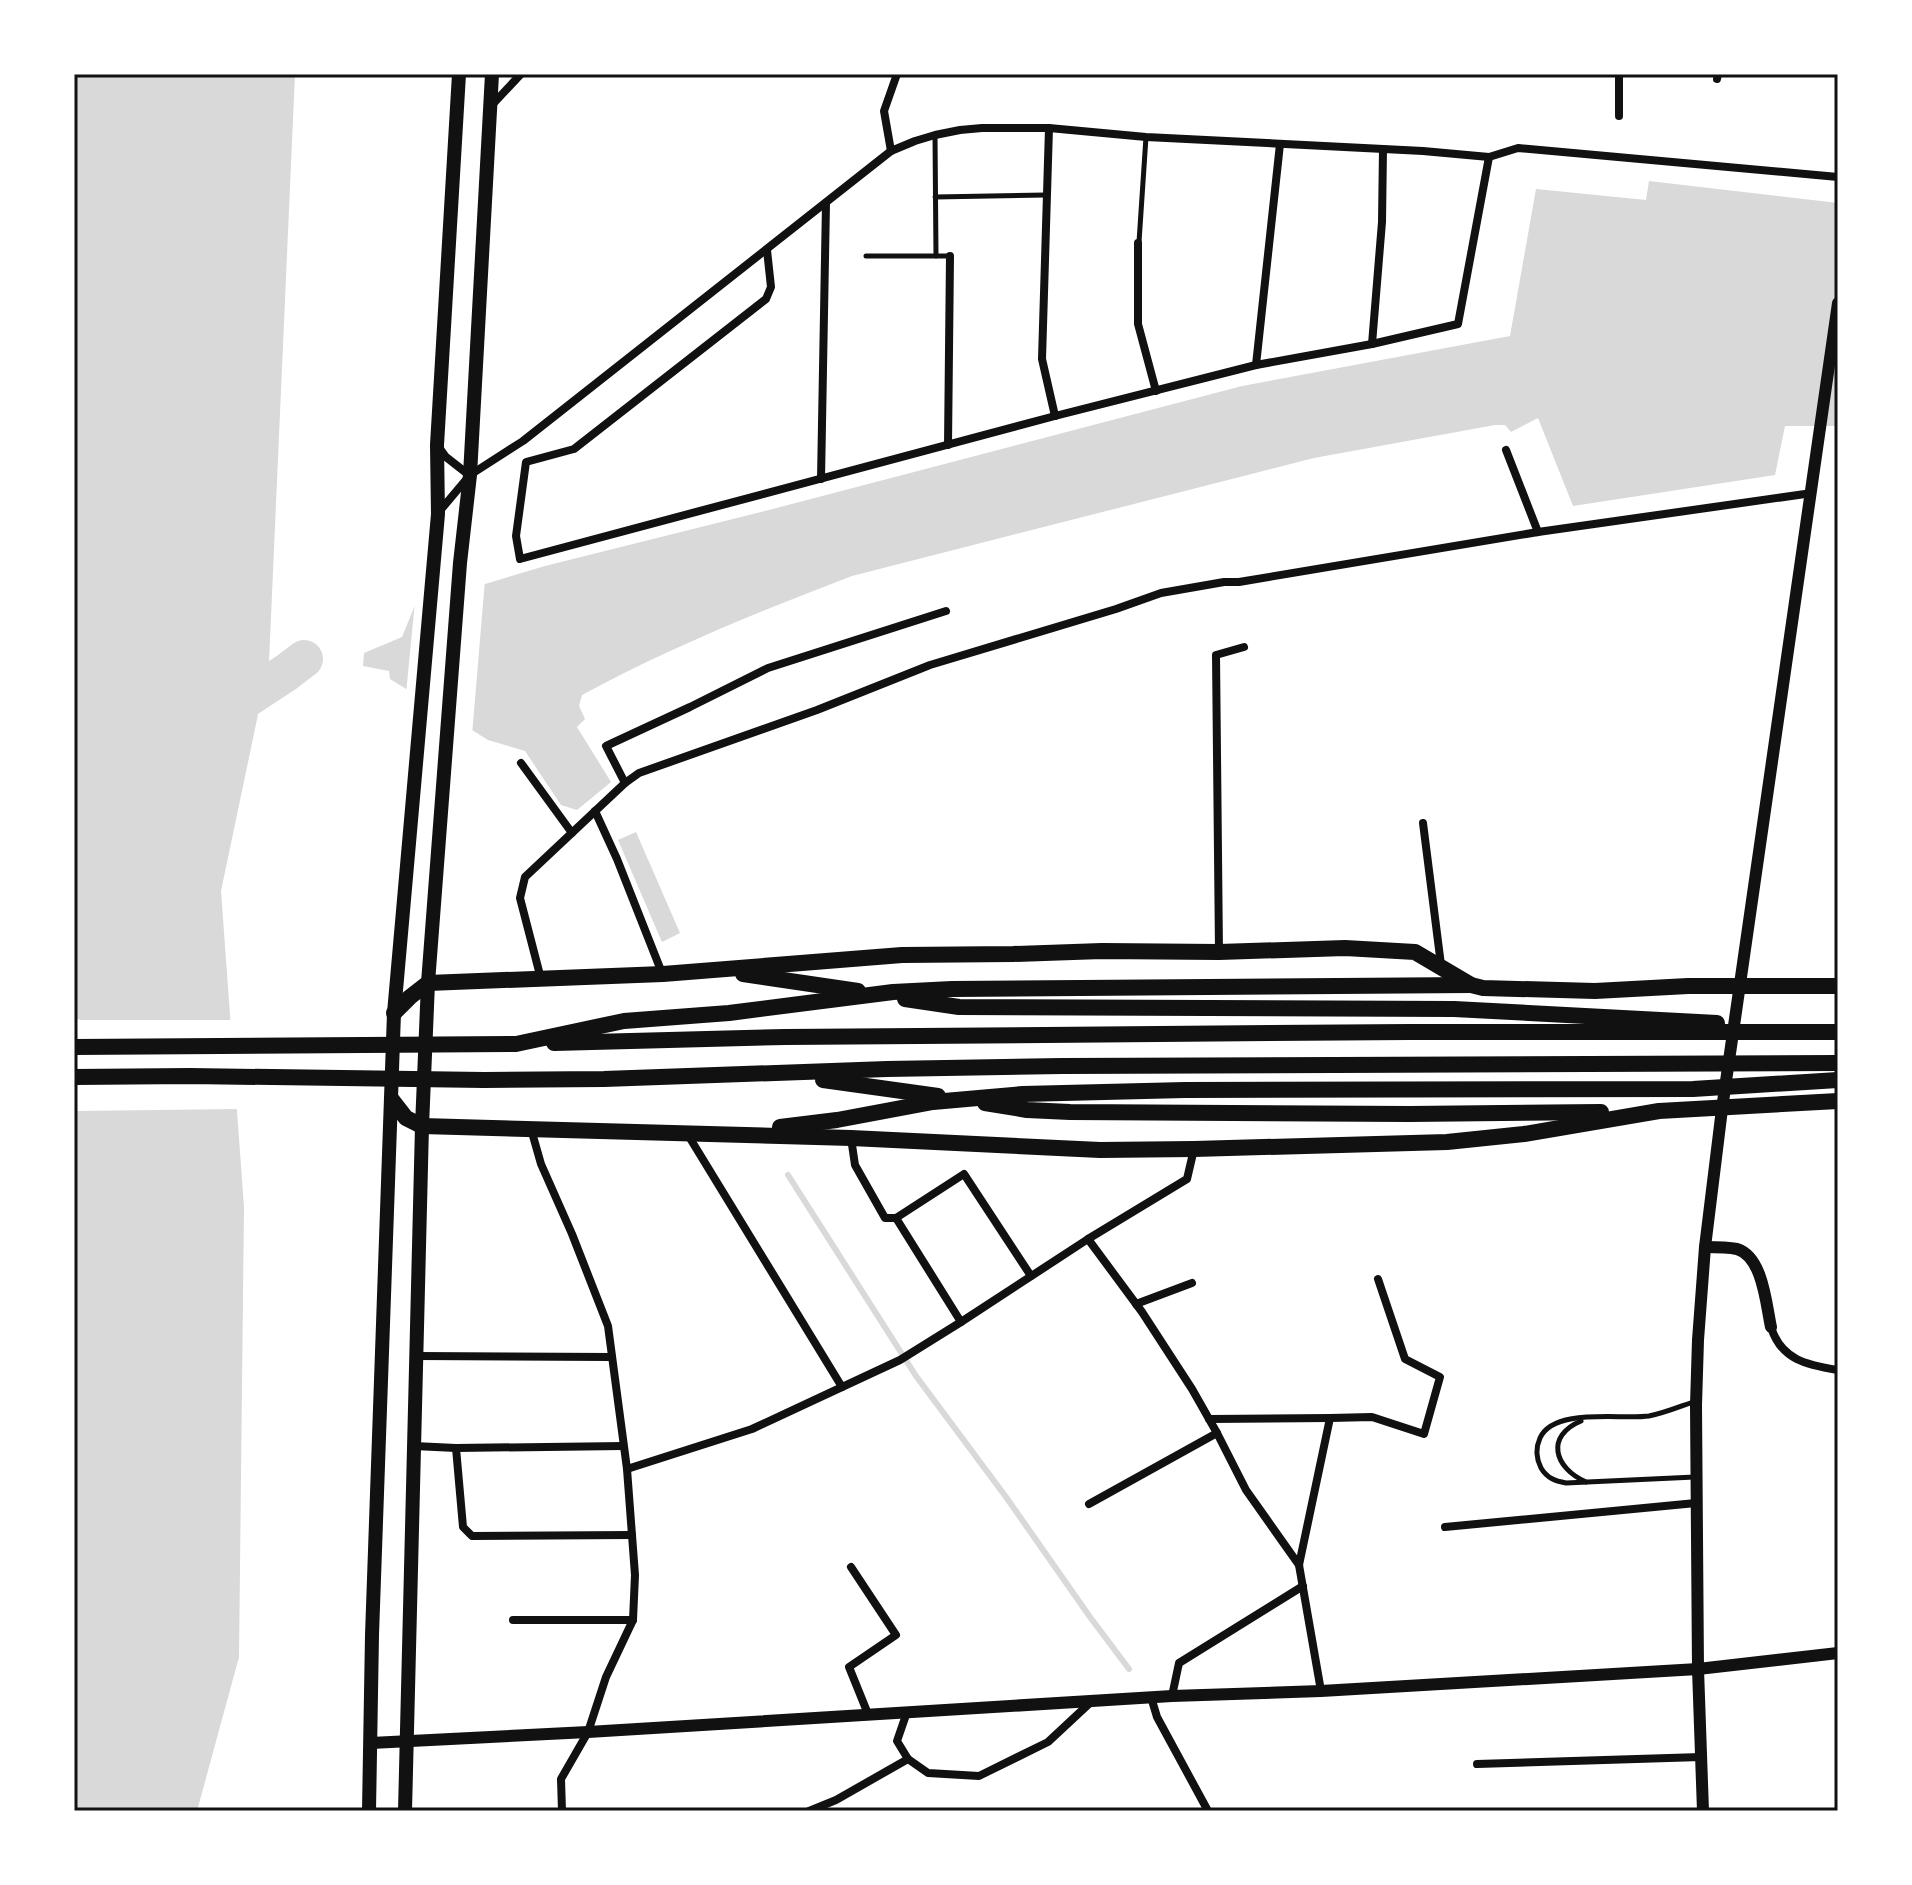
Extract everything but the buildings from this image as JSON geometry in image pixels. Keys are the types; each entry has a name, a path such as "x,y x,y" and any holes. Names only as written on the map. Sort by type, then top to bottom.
{"main road":[{"path":"369,1811 372,1635 394,1013 438,514 437,445 459,74"},
{"path":"405,1811 428,983 460,563 470,475 492,74"},
{"path":"394,1013 428,983 668,973 902,955 1345,948 1415,952 1471,985"},
{"path":"668,973 762,976 959,1007 1454,1009 1838,1031"},
{"path":"516,1044 624,1021 743,1011 893,992 952,989 1471,985 1483,988 1595,991 1688,986 1838,986"},
{"path":"74,1047 483,1045 785,1037 1838,1031"},
{"path":"604,1079 1046,1066 1838,1063"},
{"path":"74,1077 484,1080 763,1075 853,1083 1027,1110 1070,1112 1410,1114 1659,1111 1838,1101"},
{"path":"392,1100 406,1118 422,1126 621,1133 740,1131 987,1096 1185,1090 1693,1089 1838,1080"},
{"path":"686,1132 1100,1150 1194,1149 1447,1142 1524,1134 1659,1111"}],"street":[{"path":"490,107 521,74"},
{"path":"891,151 884,111 897,74"},
{"path":"1619,74 1619,116"},
{"path":"438,514 470,475 535,433 891,151 935,135 982,128 1049,128 1146,137 1489,157 1518,148 1838,177"},
{"path":"1049,128 1042,359 1055,416"},
{"path":"1256,365 1280,144"},
{"path":"1372,344 1382,222 1383,149"},
{"path":"767,250 771,287 766,299 574,449 526,462 516,536 520,559 1256,365 1372,344 1458,324 1489,157"},
{"path":"821,479 826,203"},
{"path":"1138,243 1138,324 1156,391"},
{"path":"948,445 950,256"},
{"path":"1703,1811 1696,1477 1698,1340 1705,1247 1739,985 1838,303"},
{"path":"437,445 446,457 470,475"},
{"path":"1506,450 1538,532"},
{"path":"541,980 520,898 525,877 639,773 817,710 930,665 1161,593 1538,532 1812,493"},
{"path":"625,783 606,746 768,668 946,611"},
{"path":"1219,952 1216,655 1244,647"},
{"path":"521,763 572,833"},
{"path":"595,811 668,973"},
{"path":"1423,823 1441,965"},
{"path":"531,1128 541,1164 608,1326 627,1469 635,1575 633,1620 606,1677 588,1732 561,1779 562,1811"},
{"path":"686,1132 842,1387"},
{"path":"851,1138 855,1165 885,1218 896,1218 964,1174 1031,1276"},
{"path":"627,1469 752,1429 900,1360 1187,1179 1194,1149"},
{"path":"896,1218 961,1322"},
{"path":"1088,1239 1136,1304 1192,1389 1246,1490 1299,1565"},
{"path":"1705,1247 1747,1253 1756,1263 1775,1340 1784,1352 1800,1361 1838,1370"},
{"path":"1209,1419 1372,1417 1424,1434 1440,1377 1405,1359 1378,1279"},
{"path":"1136,1304 1192,1283"},
{"path":"417,1356 611,1357"},
{"path":"1321,1691 1299,1565 1330,1418"},
{"path":"1089,1504 1217,1433"},
{"path":"414,1446 623,1446"},
{"path":"456,1448 463,1527 472,1536 632,1535"},
{"path":"1445,1527 1696,1503"},
{"path":"851,1567 896,1635 849,1667 868,1714"},
{"path":"1172,1696 1179,1663 1303,1586"},
{"path":"513,1620 633,1620"},
{"path":"371,1743 1151,1697 1321,1691 1698,1669 1838,1653"},
{"path":"1151,1697 1157,1717 1208,1811"},
{"path":"907,1712 897,1741 908,1759 928,1773 979,1776 1048,1742 1092,1701"},
{"path":"1477,1764 1701,1757"},
{"path":"809,1811 836,1800 908,1759"}],"lane":[{"path":"935,135 936,256"},
{"path":"1138,243 1146,137"},
{"path":"935,197 1047,195"},
{"path":"866,256 950,256"},
{"path":"1696,1477 1566,1483 1554,1481 1545,1475 1536,1456 1541,1435 1556,1423 1588,1418 1650,1416 1697,1401"},
{"path":"1587,1482 1564,1468 1558,1445 1567,1427 1588,1418"}],"shaded area":[{"path":"74,74 295,74 269,662 221,891 244,1207 239,1657 197,1811 74,1811"},
{"path":"1649,181 1838,203 1838,426 1785,426 1775,475 1573,506 1538,418 1511,432 1505,425 1495,425 1314,458 852,576 715,631 582,695 579,706 585,719 577,727 611,782 577,810 561,805 525,751 488,740 390,679 389,671 363,666 364,653 402,637 415,605 545,566 1242,386 1510,336 1536,189 1646,200"},
{"path":"636,832 680,933 662,942 618,840"}],"pier":[{"path":"485,580 472,735 406,694 415,601"},
{"path":"74,1018 234,1020 241,1109 74,1111"}],"waterway":[{"path":"220,716 304,659"},
{"path":"788,1175 916,1376 1129,1669"}]}
